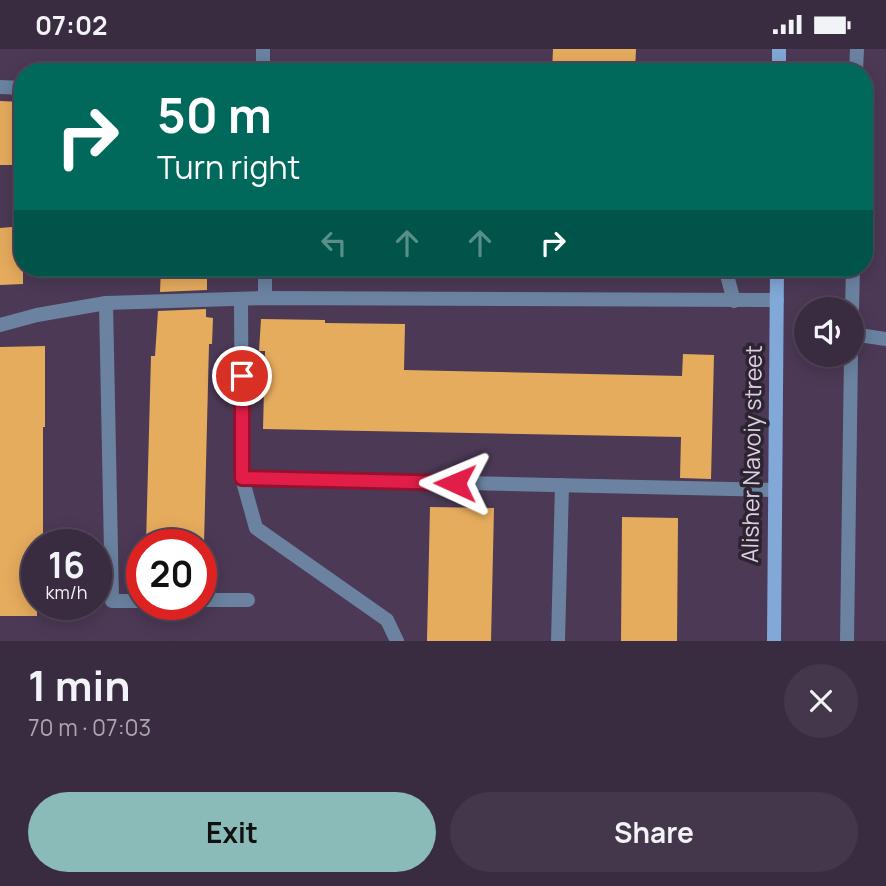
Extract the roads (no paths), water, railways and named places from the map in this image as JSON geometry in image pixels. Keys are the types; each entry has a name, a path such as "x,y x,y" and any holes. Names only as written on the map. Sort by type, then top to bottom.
{"street":[{"path":"265,277 265,298"},
{"path":"727,277 734,301"},
{"name":"Alisher Navoiy street","path":"774,641 777,277"},
{"path":"852,297 853,277"},
{"path":"0,325 37,315 106,303 265,298 777,300"},
{"path":"241,299 242,478 256,528 387,619 397,641"},
{"path":"106,303 112,601 126,601"},
{"path":"864,336 886,339"},
{"path":"846,641 851,367"},
{"path":"242,478 774,490"},
{"path":"558,641 562,485"},
{"path":"217,600 248,600"}]}
